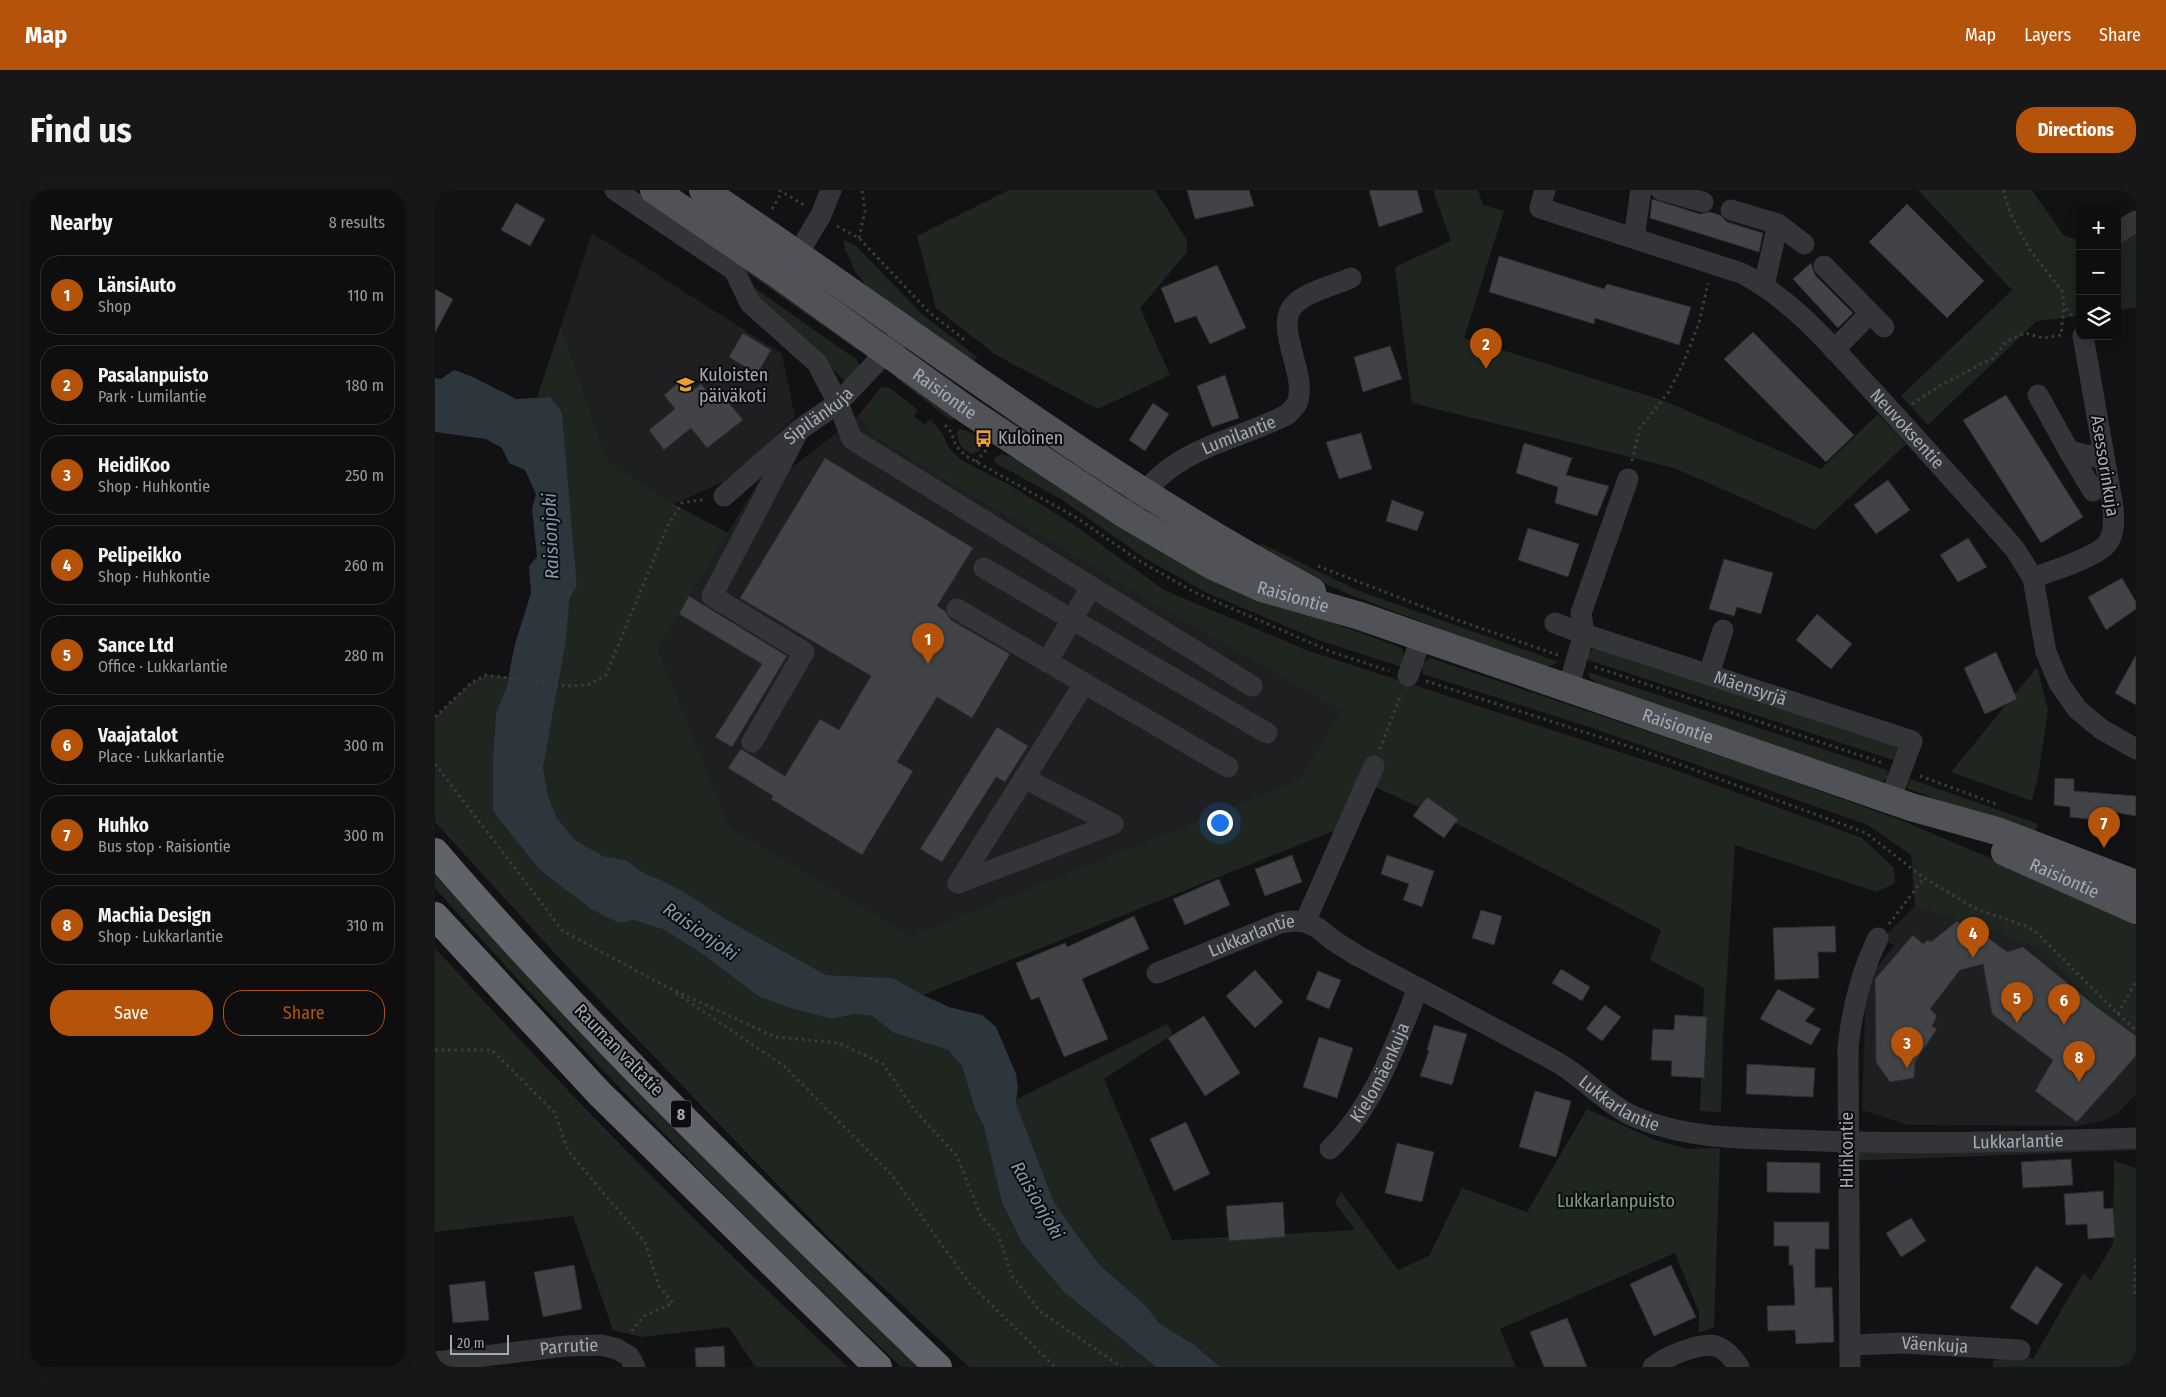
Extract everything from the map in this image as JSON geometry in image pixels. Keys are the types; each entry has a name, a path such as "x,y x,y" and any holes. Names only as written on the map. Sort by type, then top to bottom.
{"highway":[{"name":"Rauman valtatie","path":"435,852 617,1050 938,1367"},
{"name":"8","path":"435,916 599,1092 879,1367"}],"main road":[{"name":"Raisiontie","path":"654,190 783,278 967,410 1126,515 1211,565 1262,588 1360,616 1901,803 1997,832 2136,884"},
{"name":"Raisiontie","path":"703,190 1143,493 1271,569 1360,616"},
{"name":"Raisiontie","path":"1901,803 1993,847 2136,910"}],"street":[{"path":"615,190 734,270 750,303 817,363 838,403 852,439 1252,686"},
{"path":"783,278 821,216 831,190"},
{"name":"Neuvoksentie","path":"1545,190 1540,208 1711,265 1741,273 1764,285 1784,299 1835,350 2014,548 2033,578 2045,652 2059,683 2077,709 2101,730 2136,749"},
{"path":"1634,238 1641,190"},
{"path":"1661,190 1703,202"},
{"path":"1731,210 1778,224 1804,244"},
{"path":"2121,230 2136,221"},
{"path":"1764,285 1778,224"},
{"path":"1824,266 1877,320 1835,350"},
{"name":"Lumilantie","path":"1126,515 1156,478 1174,465 1194,454 1288,414 1296,405 1299,394 1287,323 1289,311 1295,303 1306,297 1351,278"},
{"name":"Sipilänkuja","path":"724,496 799,430 838,403 906,331"},
{"name":"Asessorinkuja","path":"2033,578 2094,553 2106,545 2112,535 2114,521 2105,459 2081,340"},
{"path":"2038,395 2093,491"},
{"path":"751,742 804,652 712,596 799,430"},
{"path":"2069,451 2105,459"},
{"path":"1568,688 1584,634 1581,613 1627,478"},
{"path":"984,568 1267,733"},
{"path":"1047,662 1091,587"},
{"path":"957,609 1228,768"},
{"name":"Mäensyrjä","path":"1555,622 1584,634 1912,741 1901,768 1901,803"},
{"path":"1709,674 1723,630"},
{"path":"1408,676 1421,638"},
{"path":"1024,778 1113,824 958,883 993,826 1084,684"},
{"path":"1305,922 1374,766"},
{"name":"Lukkarlantie","path":"1157,973 1280,923 1305,922 1318,928 1358,956 1546,1056 1570,1071 1611,1102 1638,1118 1663,1127 1691,1134 1720,1137 1847,1142 2021,1142 2136,1138"},
{"name":"Huhkontie","path":"1850,1367 1847,1142 1848,1048 1852,1011 1862,975 1878,938"},
{"name":"Kielomäenkuja","path":"1330,1149 1344,1136 1366,1103 1401,1032 1418,988"},
{"name":"Väenkuja","path":"1850,1345 1904,1344 2020,1350"},
{"name":"Parrutie","path":"435,1362 585,1345 601,1345 617,1349 629,1356 635,1367"},
{"path":"1653,1367 1689,1349 1716,1346 1727,1353 1739,1367"}],"path":[{"path":"862,190 865,211 859,238 930,313 967,342"},
{"path":"1895,415 1926,394 1993,358 2007,341 2025,333 2044,338 2061,334 2064,306 2062,291 2048,270 2030,250 2011,215 2003,190"},
{"path":"1627,478 1641,428 1668,393 1699,323 1711,265"},
{"path":"2064,306 2076,324"},
{"path":"939,421 951,432 956,446 976,462 1077,518 1138,560 1194,592 1332,652 1646,752 1867,833 1925,878 1974,908 2026,926 2038,934 2136,1030"},
{"path":"976,462 991,443"},
{"path":"435,717 471,682 486,675 567,686 588,685 606,675 667,527 682,503 724,496"},
{"path":"1310,562 1457,620 1901,768 2000,806"},
{"path":"1374,766 1408,676"},
{"path":"435,764 563,930 667,987 775,1037 839,1043 883,1064 916,1112 957,1156 981,1216 998,1234 1012,1276 1041,1312 1121,1367"},
{"path":"1878,938 1925,878"},
{"path":"2118,1014 2136,981"},
{"path":"667,987 784,1066 891,1174 970,1284 1055,1367"},
{"path":"435,1050 491,1050 555,1113 568,1151 645,1242 659,1286 673,1303 644,1316 617,1349"},
{"path":"2136,1260 2134,1289 2136,1296"}],"shaded area":[{"name":"Kuloisten päiväkoti","path":"592,233 782,354 795,417 732,478 674,504 608,462 561,326"},
{"path":"858,416 874,437 1150,602 1341,711 1300,779 911,936 730,829 658,649 766,469 780,477"},
{"path":"1915,906 2039,948 2136,1045 2136,1094 2118,1113 2105,1120 2078,1126 1908,1125 1862,1110 1866,982 1894,945 1882,939"}],"green space":[{"path":"1009,190 1155,190 1187,240 1187,252 1140,308 1170,375 1098,409 996,355 936,308 917,236"},
{"path":"1433,190 1478,190 1483,205 1504,211 1464,338 1665,401 1821,469 1878,414 1906,444 1815,530 1674,468 1412,403 1395,267 1451,241"},
{"path":"1918,190 2032,190 2064,236 2076,239 2076,316 2037,321 1928,425 1901,396 2012,290"},
{"path":"2136,232 2136,308 2121,310 2121,241"},
{"path":"844,240 856,246 922,314 977,357 974,361 871,291 856,273 845,249"},
{"path":"747,263 860,349 857,350 742,269"},
{"path":"756,289 857,360 860,366 845,381 750,291"},
{"path":"561,326 608,462 674,504 728,533 658,649 730,828 911,936 1300,779 1341,711 1150,602 874,437 858,416 881,387 890,388 918,410 914,416 925,425 930,419 942,433 949,448 961,460 1008,484 1074,525 1164,590 1309,651 1672,769 1862,838 1894,868 1895,883 1877,892 1735,845 1723,1039 1721,1112 1700,1111 1704,988 1650,960 1661,930 1470,830 1368,784 1334,831 923,995 893,978 826,975 727,920 657,878 647,875 626,860 603,856 575,840 557,818 548,795 543,768 565,646 570,598 577,586 562,412 550,397 537,397"},
{"path":"899,376 955,417 955,419 950,420 895,377"},
{"path":"960,429 971,432 976,436 982,445 980,450 972,454 963,448 957,436 957,432"},
{"path":"1001,454 1014,458 1325,620 1402,648 1405,660 1403,665 1399,666 1321,641 1205,592 1143,557 1061,499 995,463 995,458"},
{"path":"1260,543 1359,591 1559,662 1550,666 1539,666 1353,596 1304,574 1257,548"},
{"path":"1596,645 1903,745 1893,760 1585,659"},
{"path":"1430,658 1768,772 1903,821 2136,920 2136,1045 2039,948 1915,906 1911,855 1868,825 1592,728 1423,674 1421,664"},
{"path":"2037,667 2048,710 2038,777 2032,801 1951,772"},
{"path":"1588,672 1887,770 1888,777 1882,782 1607,690 1590,678"},
{"path":"486,675 508,677 506,689 496,712 493,756 619,923 633,920 665,930 707,957 832,1019 855,1014 872,1016 894,1033 948,1050 962,1066 975,1109 1064,1292 1156,1367 969,1367 826,1235 561,960 435,822 435,717 471,683"},
{"path":"1910,779 2038,824 2035,831 1975,814 1907,788"},
{"path":"435,870 510,957 636,1088 919,1367 901,1367 721,1192 547,1011 435,888"},
{"path":"435,948 637,1162 848,1367 755,1367 729,1327 642,1337 613,1330 573,1216 435,1232"},
{"name":"Lukkarlanpuisto","path":"1167,1024 1173,1034 1104,1079 1172,1240 1355,1230 1335,1203 1341,1192 1398,1270 1429,1256 1462,1188 1527,1212 1587,1109 1655,1140 1687,1149 1720,1148 1714,1327 1699,1333 1699,1312 1675,1253 1500,1329 1516,1367 1220,1367 1196,1346 1159,1323 1145,1305 1100,1265 1085,1246 1054,1202 1016,1103 1017,1099"},
{"path":"2136,1138 2136,1150 1847,1161 1847,1142"},
{"path":"2114,1161 2136,1168 2136,1367 1993,1367 1993,1361 2015,1350 2033,1359 2083,1273 2091,1281 2113,1244"}],"water":[{"name":"Raisionjoki","path":"454,370 473,377 516,399 550,397 562,412 577,586 570,598 565,646 543,768 548,795 557,818 575,840 603,856 626,860 647,875 682,891 727,920 826,975 893,978 949,1007 982,1015 996,1027 1016,1074 1018,1087 1016,1103 1054,1202 1100,1265 1145,1305 1159,1323 1196,1346 1220,1367 1156,1367 1064,1292 1021,1241 1002,1202 984,1127 975,1109 962,1066 948,1050 894,1033 872,1016 855,1014 832,1019 791,1008 758,996 707,957 665,930 633,920 619,923 591,909 539,869 493,811 493,756 496,712 506,689 515,644 531,593 529,566 537,557 532,509 536,494 525,470 509,463 502,448 486,439 435,432 435,378 441,379"}],"building":[{"path":"1187,190 1249,190 1254,206 1195,219"},
{"path":"1369,190 1417,190 1423,212 1379,227"},
{"path":"1652,199 1700,214 1710,212 1720,215 1727,222 1763,233 1759,252 1650,218"},
{"path":"516,203 545,219 530,246 501,230"},
{"path":"1907,204 1984,281 1947,318 1869,242"},
{"path":"1499,256 1604,289 1607,284 1691,307 1679,345 1595,318 1594,324 1489,292"},
{"path":"1811,263 1815,275 1853,313 1838,328 1793,279"},
{"path":"1217,265 1246,328 1210,344 1196,316 1175,323 1161,288"},
{"path":"435,289 453,299 435,333"},
{"path":"1753,332 1854,435 1826,462 1724,359"},
{"path":"743,333 771,350 757,374 729,357"},
{"path":"1390,346 1402,379 1363,392 1354,357"},
{"path":"1225,375 1239,418 1212,427 1197,386"},
{"path":"683,379 692,391 701,384 717,403 724,397 743,420 707,448 691,428 664,450 649,430 675,409 664,395"},
{"path":"2006,395 2083,517 2041,543 1963,420"},
{"path":"1153,403 1169,414 1145,451 1129,440"},
{"path":"1361,433 1372,469 1339,479 1326,442"},
{"path":"1524,443 1572,458 1566,475 1609,486 1597,516 1555,503 1558,487 1516,473"},
{"path":"825,458 973,548 937,606 945,611 951,620 1010,654 972,718 937,697 897,762 913,771 862,855 771,799 773,796 728,768 741,749 785,776 820,719 839,730 871,676 740,598"},
{"path":"1888,480 1910,510 1876,534 1854,505"},
{"path":"1392,500 1424,512 1417,531 1386,521"},
{"path":"1528,528 1579,544 1568,577 1518,560"},
{"path":"1968,538 1987,567 1958,582 1940,555"},
{"path":"1724,559 1773,573 1761,614 1737,607 1734,616 1709,609"},
{"path":"2122,578 2136,602 2136,609 2106,630 2088,597"},
{"path":"689,596 787,656 732,747 715,737 762,664 679,614"},
{"path":"1817,614 1852,644 1831,669 1796,640"},
{"path":"1996,652 2017,699 1985,714 1964,668"},
{"path":"2136,655 2136,705 2115,693"},
{"path":"997,727 1028,746 1005,782 996,777 942,862 920,849"},
{"path":"2055,778 2074,779 2074,791 2136,796 2136,816 2113,812 2113,822 2070,817 2070,807 2054,805"},
{"path":"1427,797 1458,819 1444,838 1413,816"},
{"path":"1292,855 1302,882 1265,896 1255,869"},
{"path":"1387,855 1434,871 1422,907 1403,900 1409,884 1381,874"},
{"path":"1219,879 1230,905 1185,925 1173,899"},
{"path":"1481,910 1502,916 1494,945 1472,938"},
{"path":"1134,916 1149,949 1082,979 1108,1039 1064,1057 1039,997 1031,1000 1016,963 1065,943 1067,947"},
{"path":"1957,921 1982,940 1986,936 2007,952 2023,947 2098,1008 2136,1036 2136,1056 2077,1122 2035,1091 2053,1060 1992,1014 1983,964 1960,970 1930,1009 1937,1016 1932,1026 1937,1029 1915,1062 1914,1078 1890,1082 1876,1062 1875,979 1913,935 1923,944 1928,940 1931,942"},
{"path":"1835,926 1836,952 1818,952 1819,978 1775,980 1773,928"},
{"path":"1561,969 1590,987 1582,1001 1552,983"},
{"path":"1255,970 1283,1002 1255,1028 1226,996"},
{"path":"1318,971 1341,980 1329,1009 1306,999"},
{"path":"1778,989 1815,1009 1805,1021 1821,1029 1811,1045 1760,1019"},
{"path":"1605,1005 1621,1017 1602,1041 1586,1029"},
{"path":"1675,1015 1707,1017 1704,1078 1671,1076 1672,1061 1651,1060 1653,1029 1674,1030"},
{"path":"1204,1016 1240,1073 1205,1096 1168,1038"},
{"path":"1434,1025 1467,1034 1452,1085 1420,1076 1429,1051 1427,1050"},
{"path":"1319,1037 1353,1048 1337,1098 1303,1087"},
{"path":"1747,1064 1815,1068 1813,1097 1746,1094"},
{"path":"1535,1091 1571,1101 1556,1157 1519,1147"},
{"path":"1186,1122 1210,1174 1174,1191 1150,1139"},
{"path":"1397,1143 1434,1152 1422,1202 1385,1193"},
{"path":"2071,1159 2073,1185 2023,1188 2021,1162"},
{"path":"1767,1162 1820,1163 1820,1193 1767,1192"},
{"path":"2103,1191 2104,1209 2113,1208 2115,1237 2088,1239 2087,1224 2066,1225 2064,1194"},
{"path":"1283,1202 1285,1237 1229,1241 1226,1206"},
{"path":"1911,1218 1926,1241 1901,1257 1886,1233"},
{"path":"1774,1222 1829,1222 1829,1249 1815,1249 1815,1288 1832,1287 1834,1342 1796,1344 1795,1330 1768,1331 1767,1306 1795,1305 1793,1265 1789,1265 1789,1246 1774,1246"},
{"path":"574,1265 582,1309 543,1317 534,1272"},
{"path":"1671,1265 1696,1317 1654,1336 1630,1284"},
{"path":"2036,1266 2063,1284 2037,1325 2010,1308"},
{"path":"485,1281 489,1320 453,1323 449,1285"},
{"path":"1567,1318 1587,1367 1544,1367 1530,1332"},
{"path":"724,1346 725,1367 696,1367 695,1348"}],"place":[{"name":"Pasalanpuisto","path":"1486,369"},
{"name":"Kuloisten päiväkoti","path":"685,385"},
{"name":"Kuloinen","path":"984,438"},
{"name":"LänsiAuto","path":"928,664"},
{"name":"Huhko","path":"2104,848"},
{"name":"Pelipeikko","path":"1973,958"},
{"name":"Sance Ltd","path":"2017,1023"},
{"name":"Vaajatalot","path":"2064,1025"},
{"name":"HeidiKoo","path":"1907,1068"},
{"name":"Machia Design","path":"2079,1082"}]}
